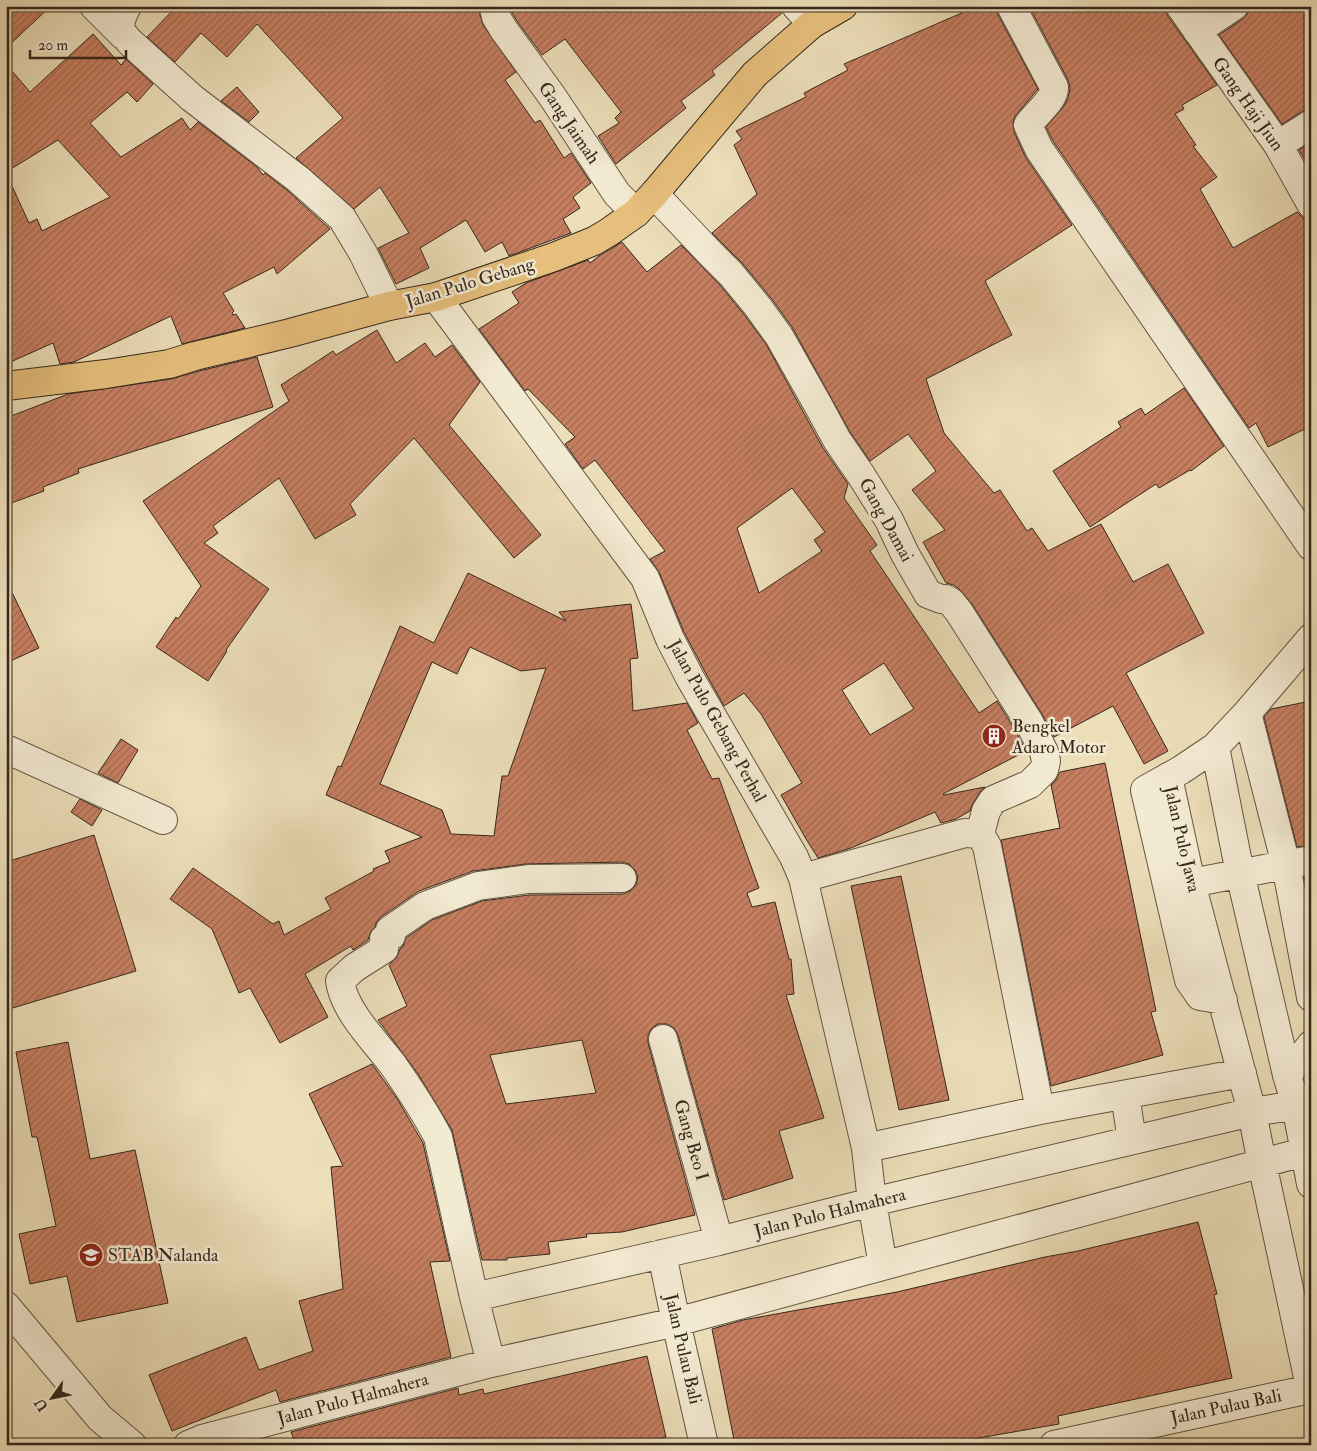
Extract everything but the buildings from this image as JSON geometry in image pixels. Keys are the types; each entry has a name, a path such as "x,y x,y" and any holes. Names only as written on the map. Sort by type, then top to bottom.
{"main road":[{"name":"Jalan Pulo Gebang","path":"6,386 106,374 168,364 389,306 436,296 554,257 594,241 609,232 645,203 804,15 843,6"}],"street":[{"path":"94,6 192,98 298,179 342,218 363,253 389,306"},
{"path":"123,35 120,29 121,19 127,6"},
{"path":"1011,6 1054,87 1052,96 1033,117 1028,126 1039,148 1311,546"},
{"name":"Gang Haji Jiun","path":"1180,6 1278,146 1311,204"},
{"path":"1197,31 1234,6"},
{"name":"Gang Jaimah","path":"499,18 616,194 645,203"},
{"path":"1278,146 1311,124"},
{"name":"Gang Damai","path":"645,203 709,252 731,274 758,307 779,336 837,440 889,520 905,554 928,594 946,599 959,612 1029,722 1044,752 1046,760 1044,770 1030,784 993,800 986,811 980,834"},
{"name":"Jalan Pulo Gebang Perhal","path":"436,296 645,578 670,639 690,678 794,857 803,878 866,1148 872,1202 883,1266"},
{"name":"Jalan Pulo Jawa","path":"1310,1390 1252,1112 1191,883 1168,777 1215,747 1248,713 1311,638"},
{"path":"1248,713 1298,863 1311,997"},
{"path":"1215,747 1240,874 1287,1075 1303,1104 1311,1184"},
{"path":"6,749 163,820"},
{"path":"1168,777 1145,790 1189,980 1200,996 1223,1000"},
{"path":"803,878 965,833 980,834 987,846 1040,1110"},
{"path":"1191,883 1298,863"},
{"path":"491,1363 438,1137 410,1090 355,1017 341,990 340,981 354,968 384,948 384,939 391,936 390,930 425,906 478,886 528,879 622,878"},
{"name":"Gang Beo I","path":"663,1039 720,1241"},
{"path":"1287,1075 1311,1045"},
{"path":"866,1148 1040,1110 1242,1073"},
{"path":"1125,1095 1132,1140"},
{"name":"Jalan Pulo Halmahera","path":"474,1297 720,1241 872,1202 1252,1112 1303,1104"},
{"name":"Jalan Pulo Halmahera","path":"188,1445 202,1439 491,1363 676,1322 1307,1151"},
{"name":"Jalan Pulau Bali","path":"662,1254 704,1445"},
{"path":"6,1306 100,1418 132,1445"},
{"name":"Jalan Pulau Bali","path":"1065,1444 1310,1390"}],"place":[{"name":"Bengkel Adaro Motor","path":"994,736"},
{"name":"STAB Nalanda","path":"91,1255"}]}
